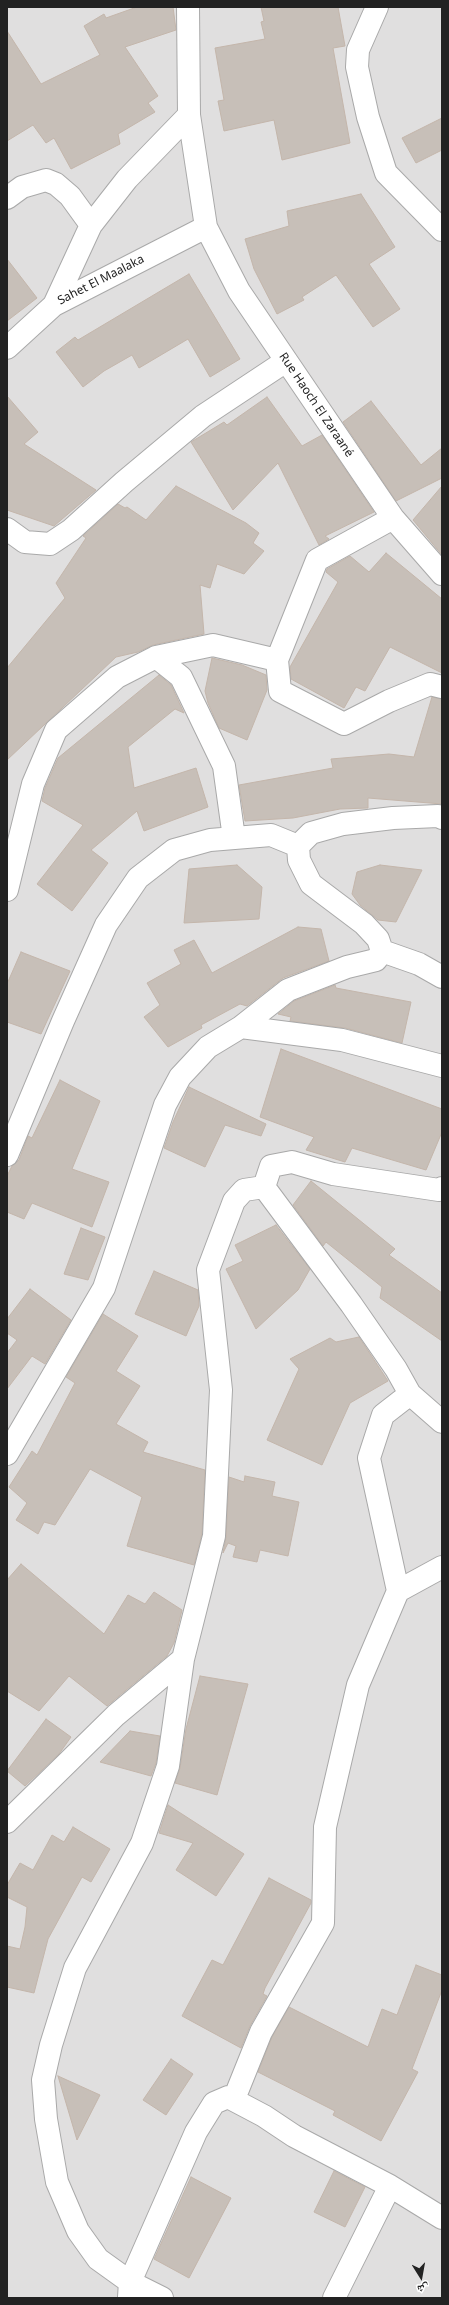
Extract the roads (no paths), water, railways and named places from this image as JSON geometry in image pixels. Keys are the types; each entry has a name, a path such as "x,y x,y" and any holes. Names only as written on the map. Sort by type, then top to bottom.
{"street":[{"name":"Rue Haoch El Zaraané","path":"188,7 189,115 206,227 239,291 286,361 393,518 442,574"},
{"path":"377,7 358,50 357,67 368,117 386,174 442,230"},
{"name":"Sahet El Maalaka","path":"54,305 91,225 127,179 189,115"},
{"path":"7,198 22,187 46,180 70,196 91,225"},
{"name":"Sahet El Maalaka","path":"54,305 206,227"},
{"path":"7,348 54,305"},
{"path":"7,529 25,542 50,544 71,530 124,482 203,416 286,361"},
{"path":"393,518 317,560 277,660 280,691 344,724 389,701 430,684 442,687"},
{"path":"7,890 33,784 56,730 118,677 156,657 213,645 277,660"},
{"path":"156,657 181,677 224,766 234,838"},
{"path":"382,951 378,939 364,924 311,884 299,860 298,846 311,833 343,824 393,818 438,816 442,818"},
{"path":"7,1155 63,1021 106,925 138,878 174,850 210,840 271,835 298,846"},
{"path":"382,951 419,964 442,977"},
{"path":"7,1454 104,1288 165,1105 180,1077 208,1047 241,1027 288,990 347,967 376,960 382,951"},
{"path":"241,1027 342,1040 442,1066"},
{"path":"264,1188 271,1166 292,1162 333,1174 439,1190 442,1188"},
{"path":"264,1188 351,1304 396,1369 410,1394 442,1422"},
{"path":"162,2298 130,2290 98,2259 78,2232 57,2182 46,2119 43,2080 51,2045 75,1968 142,1843 168,1766 183,1659 214,1536 221,1390 208,1270 234,1201 244,1190 264,1188"},
{"path":"234,2099 261,2032 323,1923 325,1827 358,1685 398,1592 369,1458 383,1415 410,1394"},
{"path":"398,1592 442,1568"},
{"path":"7,1822 116,1715 183,1659"},
{"path":"130,2290 196,2132 214,2103 228,2097 234,2099 294,2136 390,2186 442,2218"},
{"path":"334,2298 390,2186"}]}
